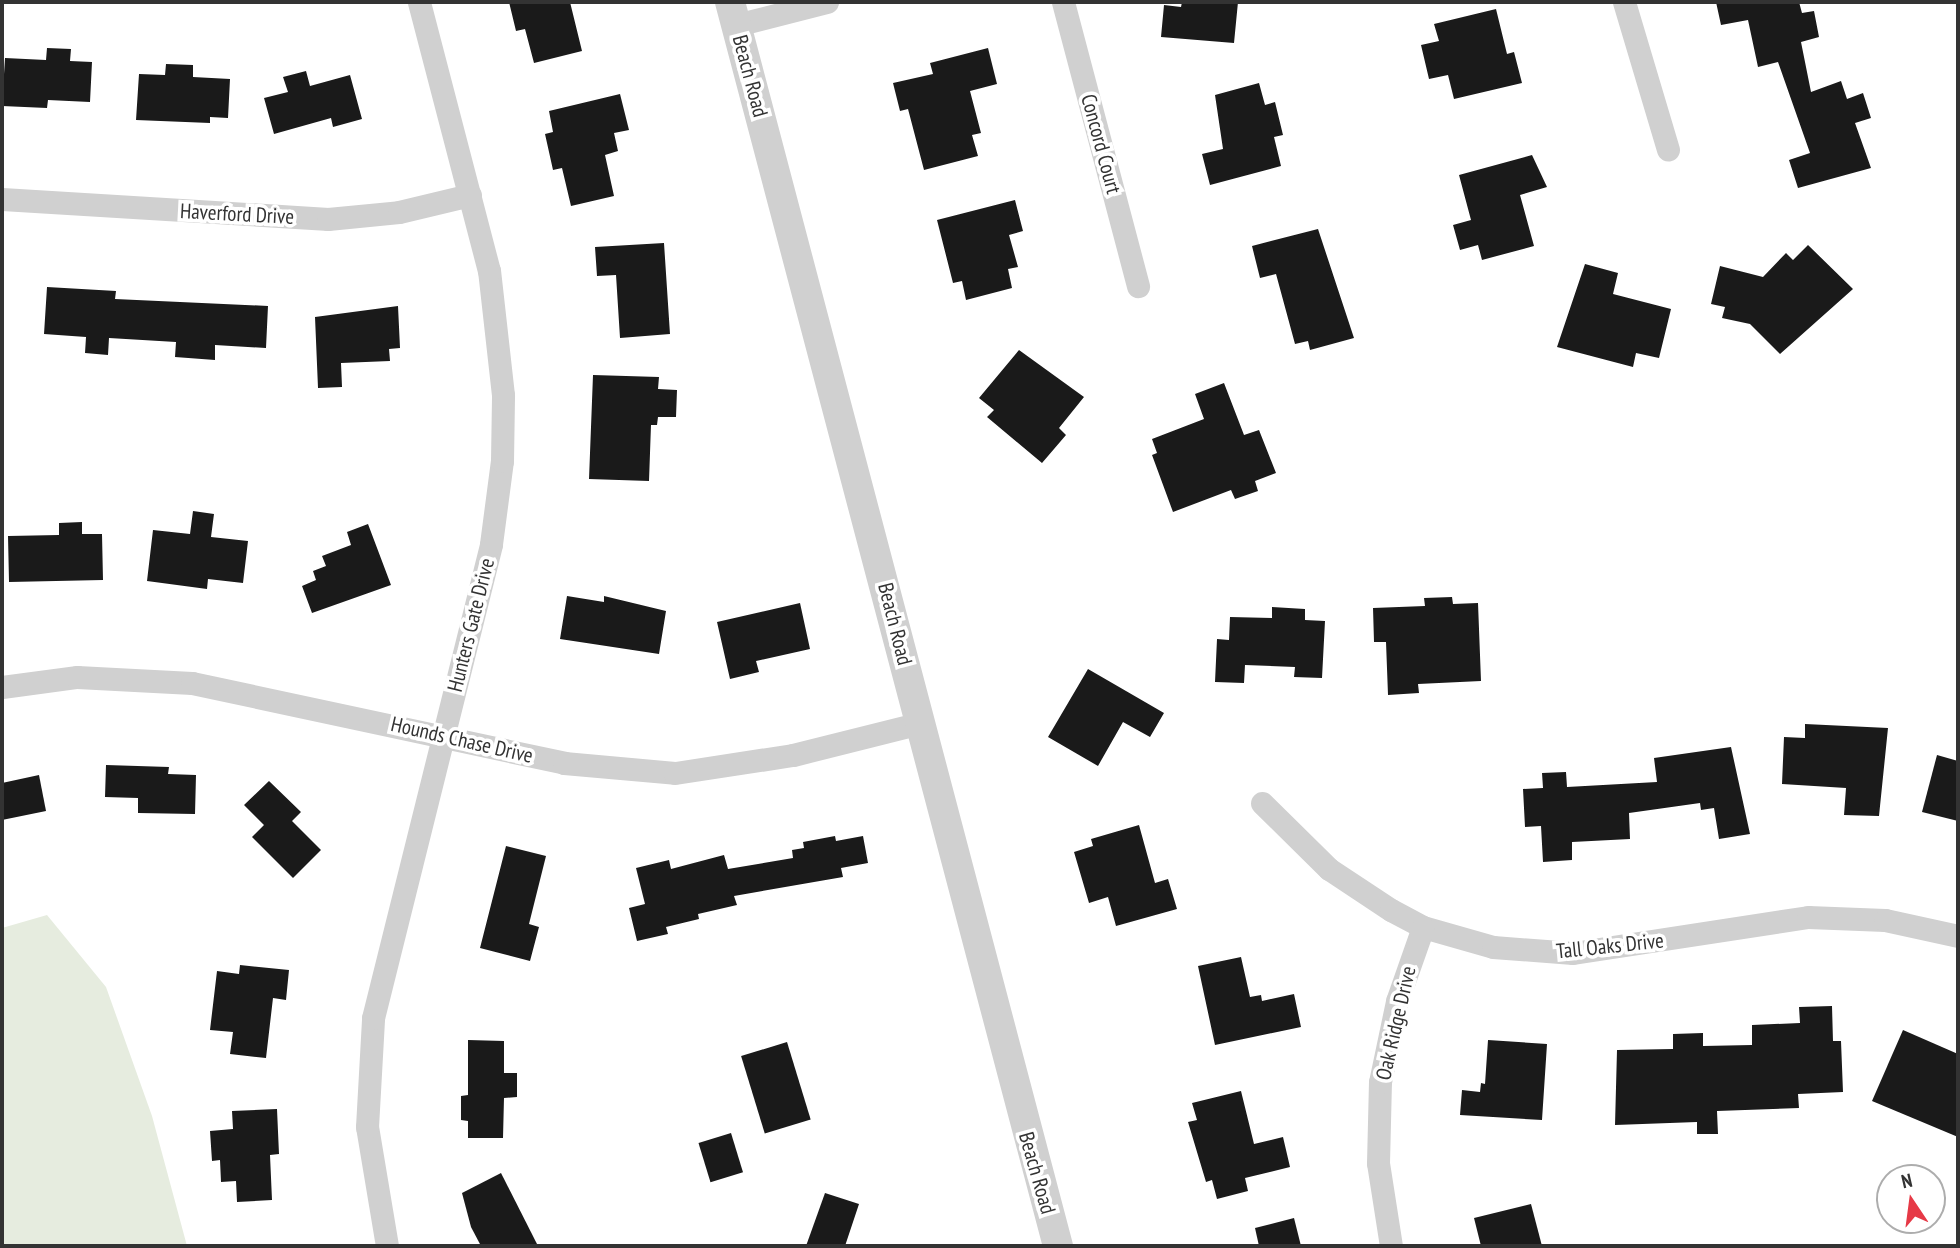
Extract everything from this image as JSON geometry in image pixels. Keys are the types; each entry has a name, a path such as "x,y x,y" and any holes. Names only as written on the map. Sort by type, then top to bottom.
{"street":[{"name":"Hunters Gate Drive","path":"387,1246 367,1127 373,1018 491,544 502,461 496,316 470,195 419,2"},
{"path":"733,14 827,2"},
{"name":"Concord Court","path":"1063,2 1138,286"},
{"path":"1624,2 1668,150"},
{"name":"Beach Road","path":"733,14 1058,1246"},
{"name":"Haverford Drive","path":"2,199 328,219 399,212 470,195"},
{"name":"Hounds Chase Drive","path":"2,687 77,677 192,683 564,762 675,773 793,755 920,723"},
{"name":"Tall Oaks Drive","path":"1262,803 1329,869 1423,927 1535,953 1617,948 1808,918 1885,920 1958,936"},
{"name":"Oak Ridge Drive","path":"1391,1246 1378,1163 1380,1082 1397,1001 1423,927"}],"shaded area":[{"path":"47,915 106,987 152,1116 187,1246 2,1246 2,928"}],"building":[{"path":"509,2 570,2 582,51 534,63 525,29 516,31"},
{"path":"1182,2 1238,2 1234,43 1161,37 1164,5 1181,7"},
{"path":"1716,2 1799,2 1802,13 1814,11 1819,37 1801,42 1811,92 1841,81 1847,99 1863,93 1871,118 1855,123 1871,168 1798,188 1789,160 1810,153 1778,62 1758,67 1748,20 1721,25"},
{"path":"1496,9 1507,54 1514,52 1522,83 1454,99 1448,75 1429,79 1421,45 1439,41 1434,24"},
{"path":"47,48 71,49 70,61 92,62 90,102 48,100 47,108 2,106 5,58 46,60"},
{"path":"988,48 997,84 970,91 981,133 972,135 978,156 924,170 908,109 900,111 893,83 933,74 930,63"},
{"path":"166,64 193,65 193,77 230,79 228,118 210,117 210,123 136,120 139,74 165,75"},
{"path":"306,71 310,86 350,75 362,119 333,127 331,118 274,134 264,98 288,92 283,77"},
{"path":"1259,83 1265,105 1275,102 1283,135 1274,137 1281,166 1210,185 1202,154 1223,149 1215,95"},
{"path":"620,94 629,130 614,133 618,151 605,155 614,196 571,206 562,168 553,170 545,134 553,132 549,111"},
{"path":"1532,155 1547,187 1520,195 1534,246 1482,260 1478,245 1460,250 1453,225 1471,220 1459,175"},
{"path":"1015,200 1023,231 1009,235 1018,267 1008,269 1012,288 966,300 962,281 953,283 937,220"},
{"path":"1318,229 1354,338 1310,350 1308,341 1295,344 1276,274 1260,278 1252,246"},
{"path":"664,243 670,334 620,338 616,275 597,276 595,247"},
{"path":"1808,245 1853,289 1780,354 1750,324 1722,318 1725,307 1711,304 1720,266 1763,277 1786,253 1793,260"},
{"path":"1585,264 1618,273 1613,294 1671,309 1659,358 1636,353 1633,367 1557,347"},
{"path":"47,287 116,291 115,299 268,306 266,348 215,345 215,360 175,357 176,342 109,338 108,355 85,353 86,337 44,334"},
{"path":"398,306 400,348 389,349 390,361 341,363 342,387 318,388 315,317"},
{"path":"1019,350 1084,397 1059,428 1066,435 1042,463 987,417 994,410 979,398"},
{"path":"593,375 659,377 658,389 677,390 676,417 658,417 657,425 651,425 649,481 589,479"},
{"path":"1224,383 1244,435 1259,430 1276,473 1255,481 1258,491 1235,499 1231,490 1173,512 1152,455 1157,453 1152,439 1204,419 1195,394"},
{"path":"193,511 214,514 211,537 248,541 243,583 208,579 207,589 147,581 153,530 190,534"},
{"path":"82,522 82,534 102,534 103,580 9,582 8,536 59,535 59,523"},
{"path":"368,524 391,585 312,613 302,586 316,580 313,571 326,566 322,556 351,545 347,532"},
{"path":"567,596 604,602 604,596 666,611 659,654 560,639"},
{"path":"1452,597 1453,604 1478,603 1481,681 1418,684 1419,693 1388,695 1386,642 1374,642 1373,608 1425,606 1424,598"},
{"path":"800,603 810,649 756,661 759,672 730,679 717,622"},
{"path":"1272,607 1305,609 1305,620 1325,621 1322,678 1294,677 1295,667 1245,665 1244,683 1215,682 1217,639 1229,640 1230,617 1272,618"},
{"path":"1088,669 1164,713 1150,737 1123,722 1098,766 1048,737"},
{"path":"1805,724 1888,728 1879,816 1844,815 1846,788 1782,784 1784,737 1805,738"},
{"path":"1731,747 1750,834 1719,839 1714,808 1701,810 1700,803 1629,813 1630,839 1572,842 1572,860 1543,862 1541,826 1525,827 1523,789 1543,788 1542,773 1566,772 1567,787 1657,782 1654,758"},
{"path":"1937,755 1958,761 1958,821 1922,812"},
{"path":"106,765 169,767 168,774 196,775 195,814 138,813 138,798 105,797"},
{"path":"39,775 46,811 2,820 2,783"},
{"path":"269,781 301,812 292,821 321,850 293,878 252,837 264,825 244,805"},
{"path":"1139,825 1155,883 1168,879 1177,909 1116,926 1108,897 1089,903 1074,852 1093,846 1091,839"},
{"path":"835,836 836,841 863,836 868,863 841,868 843,877 734,896 737,905 698,914 699,919 666,927 668,934 637,941 629,908 645,904 636,868 669,860 671,869 724,855 728,869 793,858 792,850 804,848 803,842"},
{"path":"506,846 546,856 529,924 539,927 530,961 480,948"},
{"path":"1241,957 1250,997 1261,995 1262,1001 1294,994 1301,1027 1215,1045 1198,966"},
{"path":"240,965 289,970 286,1000 273,998 266,1058 230,1054 233,1032 210,1030 217,971 239,974"},
{"path":"1832,1006 1833,1041 1841,1041 1843,1092 1798,1094 1799,1108 1717,1111 1718,1134 1697,1134 1697,1122 1615,1125 1617,1050 1673,1049 1673,1034 1703,1033 1703,1046 1752,1045 1752,1025 1800,1023 1799,1007"},
{"path":"1903,1030 1958,1054 1958,1137 1872,1101"},
{"path":"468,1040 504,1041 504,1073 517,1073 517,1097 504,1098 503,1138 468,1138 468,1121 461,1120 461,1096 468,1095"},
{"path":"1488,1040 1547,1044 1542,1120 1460,1115 1462,1090 1480,1092 1481,1083 1485,1084"},
{"path":"787,1042 811,1119 765,1133 741,1056"},
{"path":"1241,1091 1254,1144 1283,1137 1290,1167 1245,1178 1248,1191 1217,1199 1212,1180 1206,1182 1188,1122 1197,1120 1192,1103"},
{"path":"277,1109 279,1154 270,1155 272,1200 237,1202 236,1181 221,1182 220,1160 212,1161 210,1131 233,1129 232,1111"},
{"path":"731,1133 743,1172 710,1182 698,1143"},
{"path":"501,1173 538,1246 481,1246 471,1227 462,1193"},
{"path":"825,1193 859,1204 845,1246 806,1246"},
{"path":"1531,1204 1542,1246 1481,1246 1474,1218"},
{"path":"1294,1218 1301,1246 1259,1246 1255,1228"}]}
